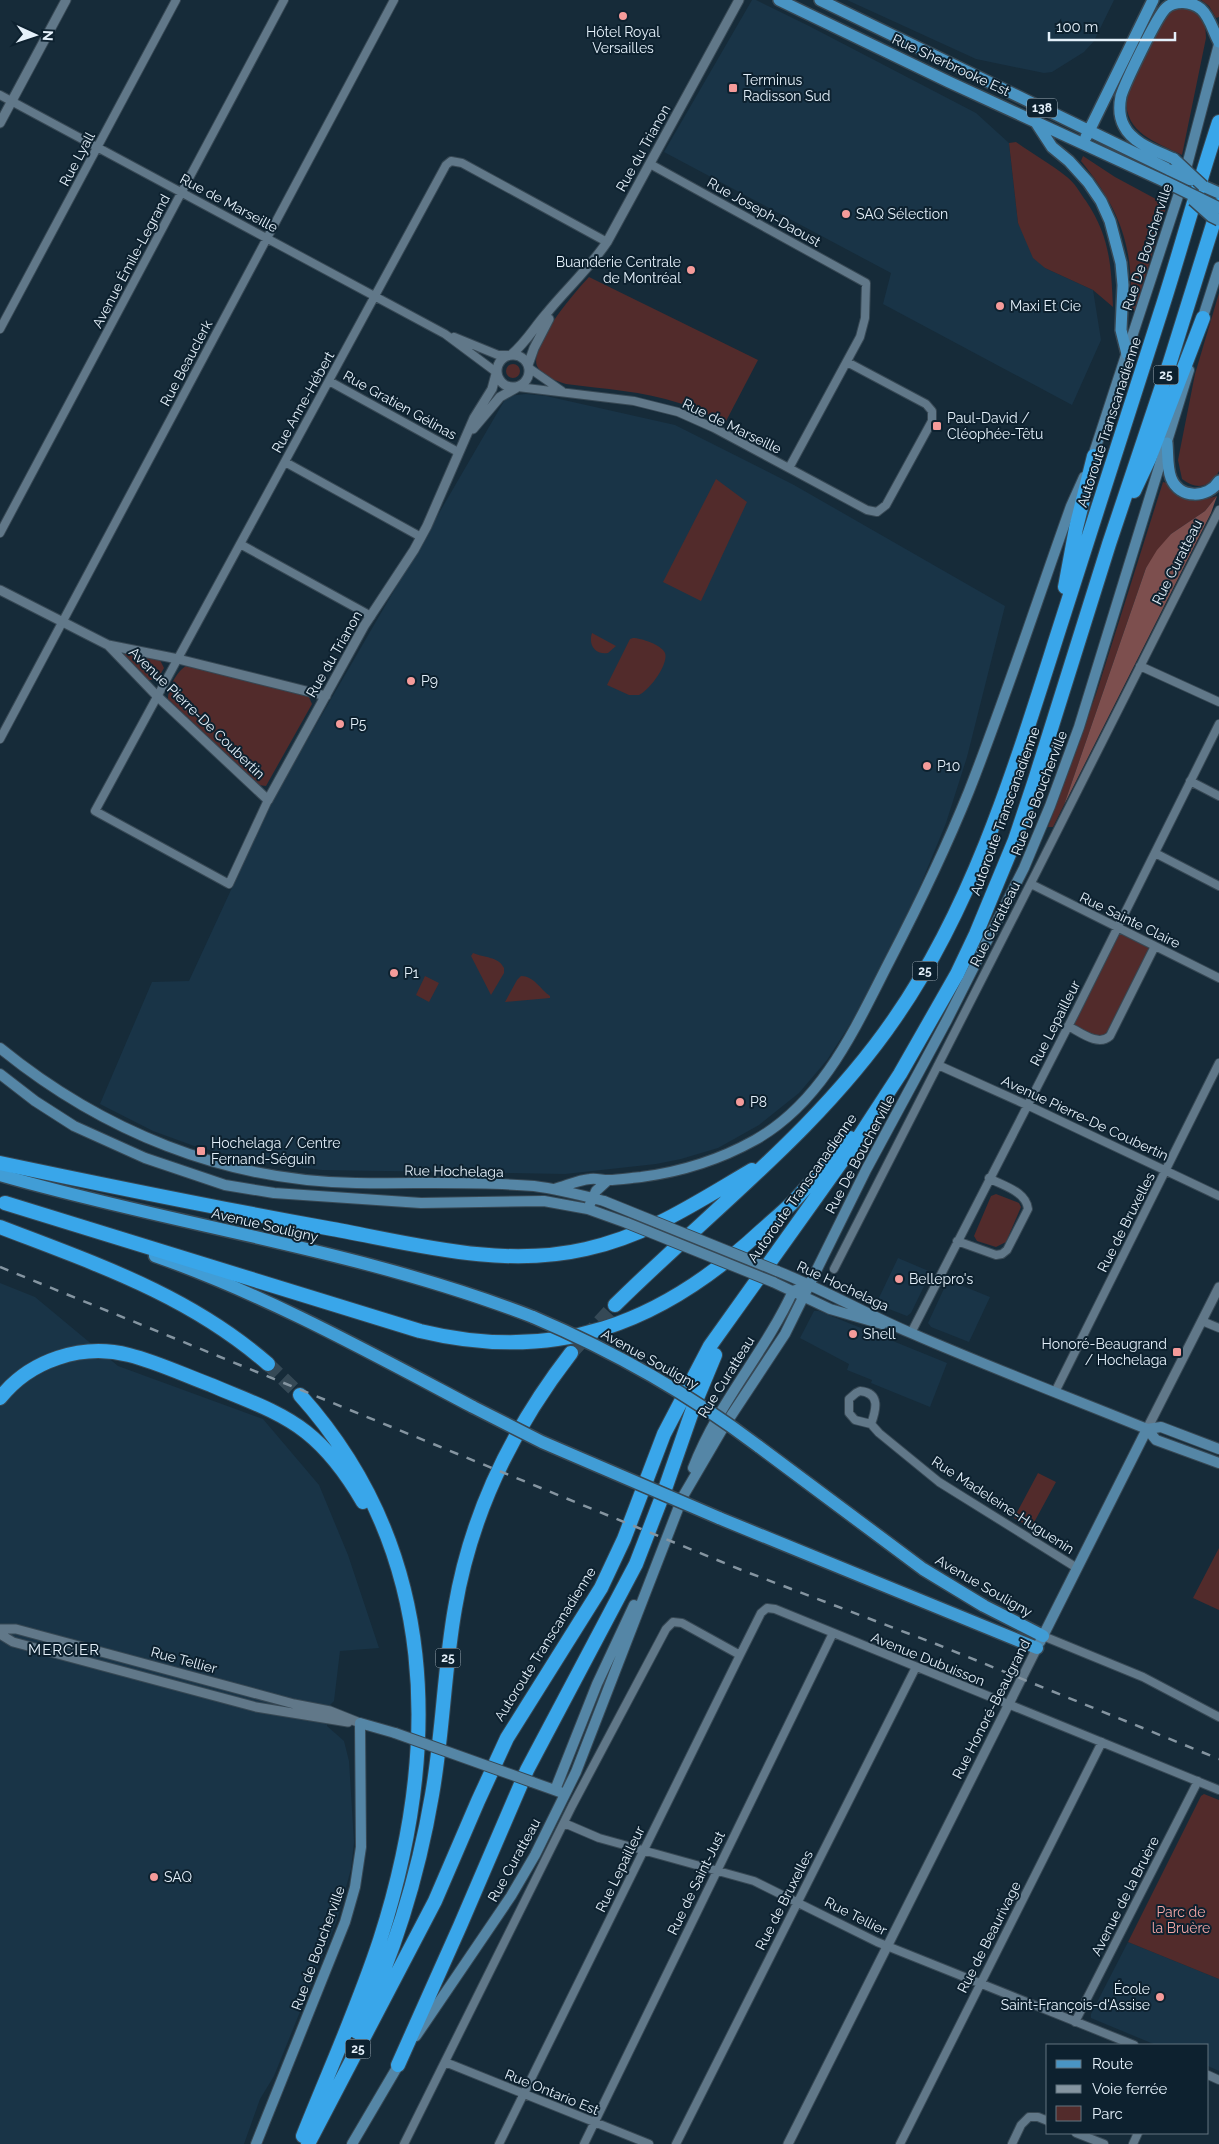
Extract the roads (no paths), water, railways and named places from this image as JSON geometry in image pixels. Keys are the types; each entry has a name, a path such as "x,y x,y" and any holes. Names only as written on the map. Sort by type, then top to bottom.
{"highway":[{"name":"Autoroute Transcanadienne","path":"615,1306 770,1160 818,1113 854,1073 897,1015 934,954 959,906 992,826 1054,646 1161,313 1219,122"},
{"name":"Autoroute Transcanadienne","path":"302,2142 435,1902 507,1738 601,1588 624,1538 651,1465 680,1402 710,1346 836,1171 910,1058 942,1001 990,903 1015,840 1037,774 1109,544 1176,343 1219,206"},
{"path":"1109,544 1149,459 1202,318"},
{"path":"1054,646 1076,528 1094,456"},
{"path":"2,1202 388,1321 446,1337 486,1342 535,1342 591,1332 640,1316 683,1293 728,1261 791,1204 880,1105"},
{"path":"0,1163 166,1197 425,1246 470,1253 514,1256 573,1252 629,1237 673,1217 770,1160"},
{"name":"Avenue Souligny","path":"0,1175 63,1193 397,1272 480,1297 533,1317 600,1347 655,1377 712,1412 923,1569 984,1606 1043,1636"},
{"path":"2,1202 189,1268 275,1304 542,1442 718,1518 1037,1648"},
{"path":"0,1226 110,1270 179,1301 228,1331 268,1364"},
{"path":"398,2065 527,1770 636,1564 658,1510 691,1412 710,1367 727,1333 773,1256"},
{"path":"0,1398 19,1378 49,1361 82,1352 116,1352 145,1359 205,1383 254,1403 294,1424 314,1439 333,1458 356,1490 379,1532 405,1604 414,1651 418,1700"},
{"name":"25","path":"302,2142 372,2001 392,1950 415,1876 432,1794 455,1606 476,1524 509,1447 540,1395 571,1352"},
{"path":"300,1395 333,1435 354,1468 369,1495 387,1535 409,1606 416,1649 418,1700 417,1752 411,1810 390,1905 364,1984 302,2142"}],"main road":[{"name":"Rue Sherbrooke Est","path":"779,0 1184,192 1219,206"},
{"name":"Rue Sherbrooke Est","path":"820,0 1090,131 1172,164"},
{"path":"1083,143 1153,0"},
{"path":"1219,43 1208,18 1200,8 1189,3 1172,4 1163,10 1122,93 1120,113 1123,124 1129,134 1203,186 1219,193"},
{"name":"Rue De Boucherville","path":"554,1189 588,1179 608,1180 675,1171 714,1158 748,1143 768,1132 795,1109 835,1063 904,933 955,825 990,736 1071,506 1094,456 1182,184 1219,43"},
{"path":"1035,121 1052,147 1069,160 1088,182 1101,200 1110,221 1121,263 1123,285 1121,330 1127,354"},
{"path":"1184,192 1211,216 1219,220"},
{"name":"Rue De Boucherville","path":"804,1296 866,1170 993,931 1034,847 1074,742 1167,443 1202,318 1219,267"},
{"path":"1167,443 1171,477 1180,489 1190,494 1201,495 1212,490 1219,481"},
{"name":"Rue Hochelaga","path":"0,1048 42,1080 97,1115 153,1142 210,1162 259,1173 328,1182 518,1186 554,1189 604,1201 810,1285 911,1333 1147,1429 1156,1440 1219,1463"},
{"name":"Rue Hochelaga","path":"0,1074 35,1101 74,1126 144,1158 225,1185 320,1197 421,1203 532,1200 588,1209 773,1282 830,1309 911,1333"},
{"path":"588,1209 596,1191 608,1180"},
{"path":"793,1291 810,1285"},
{"name":"Rue Curatteau","path":"352,2144 398,2065 506,1905 535,1855 608,1660 654,1566 708,1432 775,1326 793,1291"},
{"name":"Rue Curatteau","path":"682,1498 723,1428 784,1334 804,1296"},
{"name":"Rue Hochelaga","path":"1147,1429 1162,1427 1219,1449"},
{"name":"Rue Honoré-Beaugrand","path":"1037,1648 1147,1429"},
{"name":"Rue Tellier","path":"360,1723 395,1733 560,1792"},
{"name":"Rue de Boucherville","path":"256,2144 345,1922 355,1887 362,1833 360,1723"}],"street":[{"path":"0,123 66,0"},
{"name":"Rue Lyall","path":"0,329 176,0"},
{"name":"Avenue Émile-Legrand","path":"0,533 284,0"},
{"name":"Rue Beauclerk","path":"0,738 394,0"},
{"name":"Rue du Trianon","path":"510,355 525,342 546,314 591,264 607,242 740,0"},
{"name":"Rue de Marseille","path":"0,95 445,334 498,355 510,355"},
{"name":"Rue Anne-Hébert","path":"229,884 95,811 446,165 451,162 462,163 607,242"},
{"name":"Rue Joseph-Daoust","path":"650,164 866,283 864,327 847,362"},
{"name":"Rue du Trianon","path":"528,367 534,348 558,301"},
{"name":"Rue de Marseille","path":"445,334 496,373"},
{"path":"528,367 527,380 518,387 504,385 496,373 498,363 510,355 521,357 528,367 565,394"},
{"path":"789,468 847,362"},
{"name":"Rue de Marseille","path":"518,387 634,401 678,412 714,428 867,510 877,512 886,505 896,488 932,421 932,411 926,404 847,362"},
{"name":"Rue du Trianon","path":"466,439 474,418 492,389 496,373"},
{"name":"Rue Gratien Gélinas","path":"329,381 458,452"},
{"name":"Rue du Trianon","path":"229,884 268,800 371,616 421,537 458,452 466,439 500,397 518,387"},
{"path":"285,462 421,537"},
{"name":"Rue Curatteau","path":"834,1269 1031,884 1219,510"},
{"path":"240,544 371,616"},
{"name":"Avenue Pierre-De Coubertin","path":"0,590 108,646 178,659 326,696"},
{"name":"Avenue Pierre-De Coubertin","path":"108,646 157,696 268,800"},
{"path":"1140,666 1219,702"},
{"name":"Rue Lepailleur","path":"911,1333 1118,928 1219,724"},
{"path":"1190,781 1219,796"},
{"path":"1155,853 1219,886"},
{"name":"Rue Sainte Claire","path":"1031,884 1219,978"},
{"path":"1068,1026 1098,1041 1105,1041 1110,1036 1155,946"},
{"name":"Rue de Bruxelles","path":"1055,1392 1219,1063"},
{"name":"Avenue Pierre-De Coubertin","path":"938,1065 1219,1196"},
{"path":"957,1240 996,1255 1008,1250 1028,1209 1027,1202 1024,1196 989,1178"},
{"name":"Rue Honoré-Beaugrand","path":"1147,1429 1219,1287"},
{"path":"1202,1321 1219,1328"},
{"name":"Rue Madeleine-Huguenin","path":"871,1424 877,1407 874,1397 866,1392 856,1393 848,1400 848,1413 855,1420 871,1424 879,1433 939,1482 1076,1568"},
{"name":"Rue Lepailleur","path":"499,2144 761,1613 767,1608"},
{"name":"Avenue Dubuisson","path":"767,1608 775,1609 1219,1790"},
{"name":"Rue Curatteau","path":"404,2144 564,1823 666,1629 673,1622 682,1623 740,1655"},
{"name":"Rue Tellier","path":"0,1629 16,1629 66,1642 294,1704 330,1711 360,1723"},
{"name":"Rue de Saint-Just","path":"584,2144 833,1633"},
{"name":"Rue Tellier","path":"0,1634 13,1642 256,1706 328,1720 360,1723"},
{"name":"Avenue Souligny","path":"1043,1636 1143,1677 1219,1717"},
{"name":"Rue Honoré-Beaugrand","path":"788,2144 1037,1648"},
{"name":"Rue de Bruxelles","path":"676,2144 916,1667"},
{"name":"Rue de Beaurivage","path":"900,2144 1102,1742"},
{"name":"Avenue de la Bruère","path":"1075,2022 1198,1781"},
{"name":"Rue Tellier","path":"564,1823 599,1838 754,1881 888,1947 1131,2044"},
{"name":"Rue Ontario Est","path":"445,2062 650,2144"},
{"path":"1012,2144 1021,2125 1028,2117 1038,2117 1046,2120"},
{"path":"1079,2134 1104,2144"}],"tunnel":[{"path":"571,1353 615,1305"},
{"path":"268,1364 300,1395"}],"railway":[{"path":"0,1267 744,1571 936,1644 1219,1759"}],"place":[{"name":"Hôtel Royal Versailles","path":"623,16"},
{"name":"Terminus Radisson Sud","path":"733,88"},
{"name":"SAQ Sélection","path":"846,214"},
{"name":"Buanderie Centrale de Montréal","path":"691,270"},
{"name":"Maxi Et Cie","path":"1000,306"},
{"name":"Paul-David / Cléophée-Têtu","path":"937,426"},
{"name":"P9","path":"411,681"},
{"name":"P5","path":"340,724"},
{"name":"P10","path":"927,766"},
{"name":"P1","path":"394,973"},
{"name":"P8","path":"740,1102"},
{"name":"Hochelaga / Centre Fernand-Séguin","path":"201,1151"},
{"name":"Bellepro's","path":"899,1279"},
{"name":"Shell","path":"853,1334"},
{"name":"Honoré-Beaugrand / Hochelaga","path":"1177,1352"},
{"name":"SAQ","path":"154,1877"},
{"name":"École Saint-François-d'Assise","path":"1160,1997"}],"district":[{"name":"MERCIER","path":"64,1650"}],"park label":[{"name":"Parc de la Bruère","path":"1181,1920"}]}
